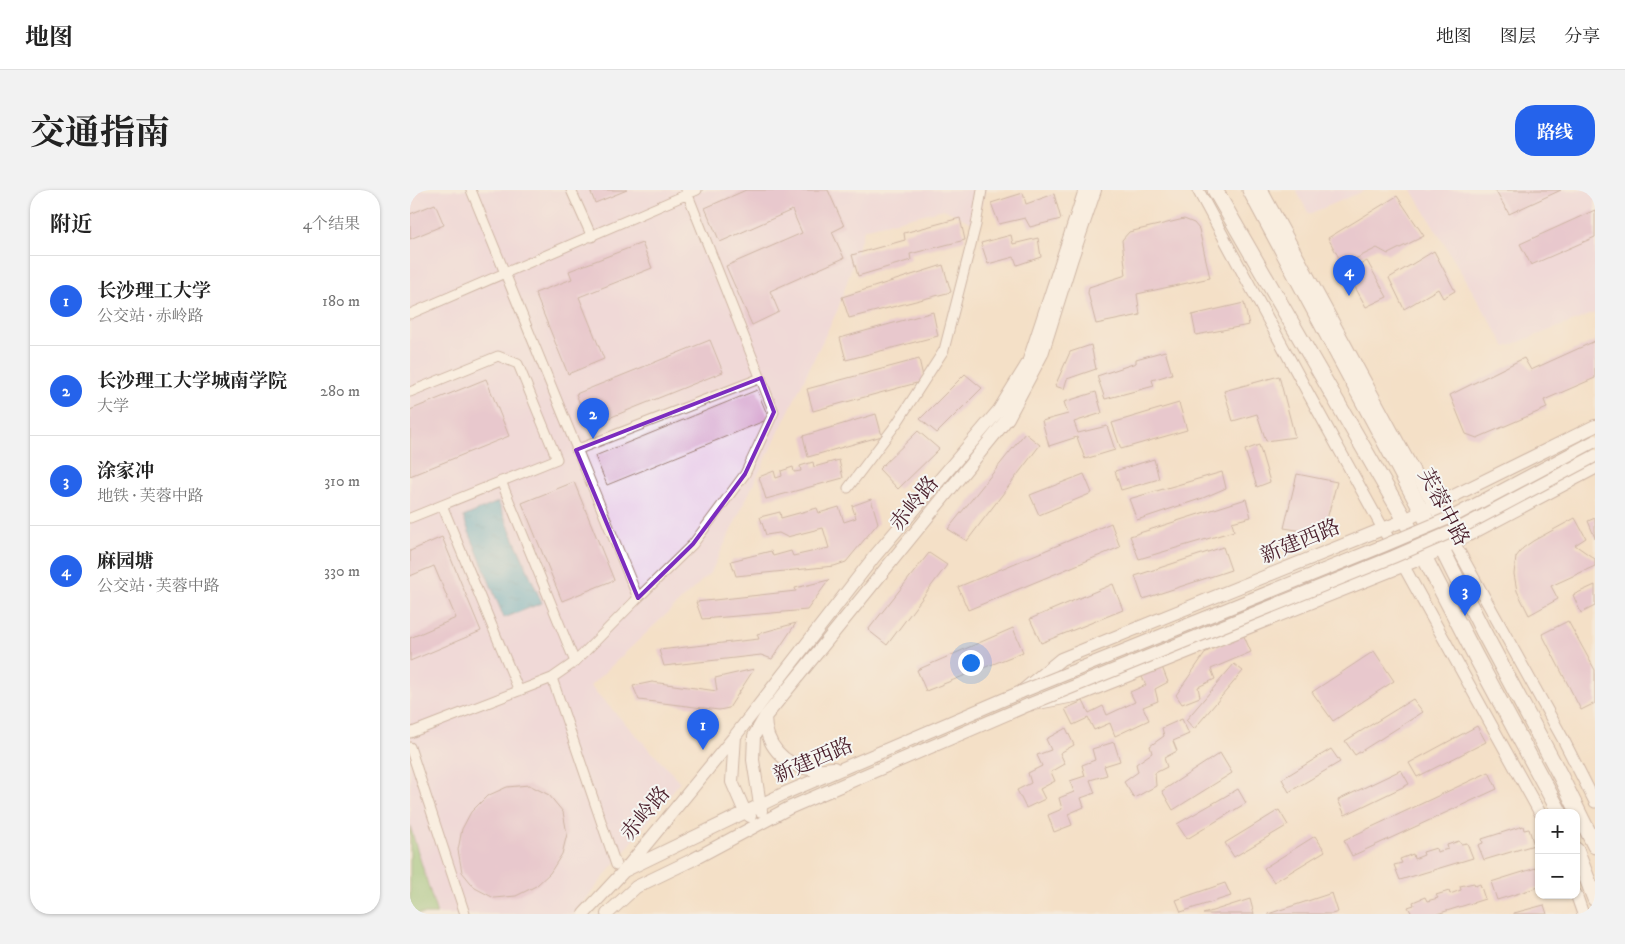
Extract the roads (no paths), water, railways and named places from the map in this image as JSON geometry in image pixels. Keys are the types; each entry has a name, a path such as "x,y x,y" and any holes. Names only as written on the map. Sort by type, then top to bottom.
{"main road":[{"name":"赤岭路","path":"584,914 620,868 735,736 874,557 999,410 1028,363 1085,190"},
{"name":"赤岭路","path":"764,822 753,760 754,736 765,717 1008,418 1042,354 1095,190"},
{"name":"芙蓉中路","path":"1215,190 1406,520 1475,655 1558,809"},
{"name":"芙蓉中路","path":"1250,190 1448,546 1483,631 1590,822 1595,846"},
{"name":"新建西路","path":"1020,692 1061,659 1406,520 1595,426"},
{"name":"新建西路","path":"620,868 761,804 1020,692 1445,520 1595,441"},
{"name":"新建西路","path":"764,822 790,808 1028,704 1393,557 1460,528 1595,456"},
{"name":"新建西路","path":"1028,704 1079,695 1425,557 1595,468"},
{"path":"765,717 765,729 774,750 789,762 811,770 846,767"},
{"path":"735,736 732,782 745,812 764,822"},
{"path":"606,914 636,887 764,822"},
{"path":"1578,854 1595,899"}],"street":[{"path":"471,190 638,598"},
{"path":"571,190 592,237"},
{"path":"410,314 592,237 687,192 697,190"},
{"path":"848,488 897,423 944,350 976,225 982,190"},
{"path":"1198,190 1538,809"},
{"path":"1262,190 1428,510"},
{"path":"410,733 552,678 575,662 693,544 745,474 774,412 687,192"},
{"path":"410,392 498,356 518,364 557,459 410,518"},
{"path":"576,450 761,378"},
{"path":"501,481 575,662"},
{"path":"442,505 519,691"},
{"path":"1448,546 1563,739 1595,802"},
{"path":"552,678 620,868"},
{"path":"410,747 465,914"},
{"path":"1578,899 1583,914"}],"water":[{"path":"498,502 542,603 504,618 463,517"}],"place":[{"name":"麻园塘","path":"1349,296"},
{"name":"长沙理工大学城南学院","path":"593,439"},
{"name":"涂家冲","path":"1465,616"},
{"name":"长沙理工大学","path":"703,750"}]}
